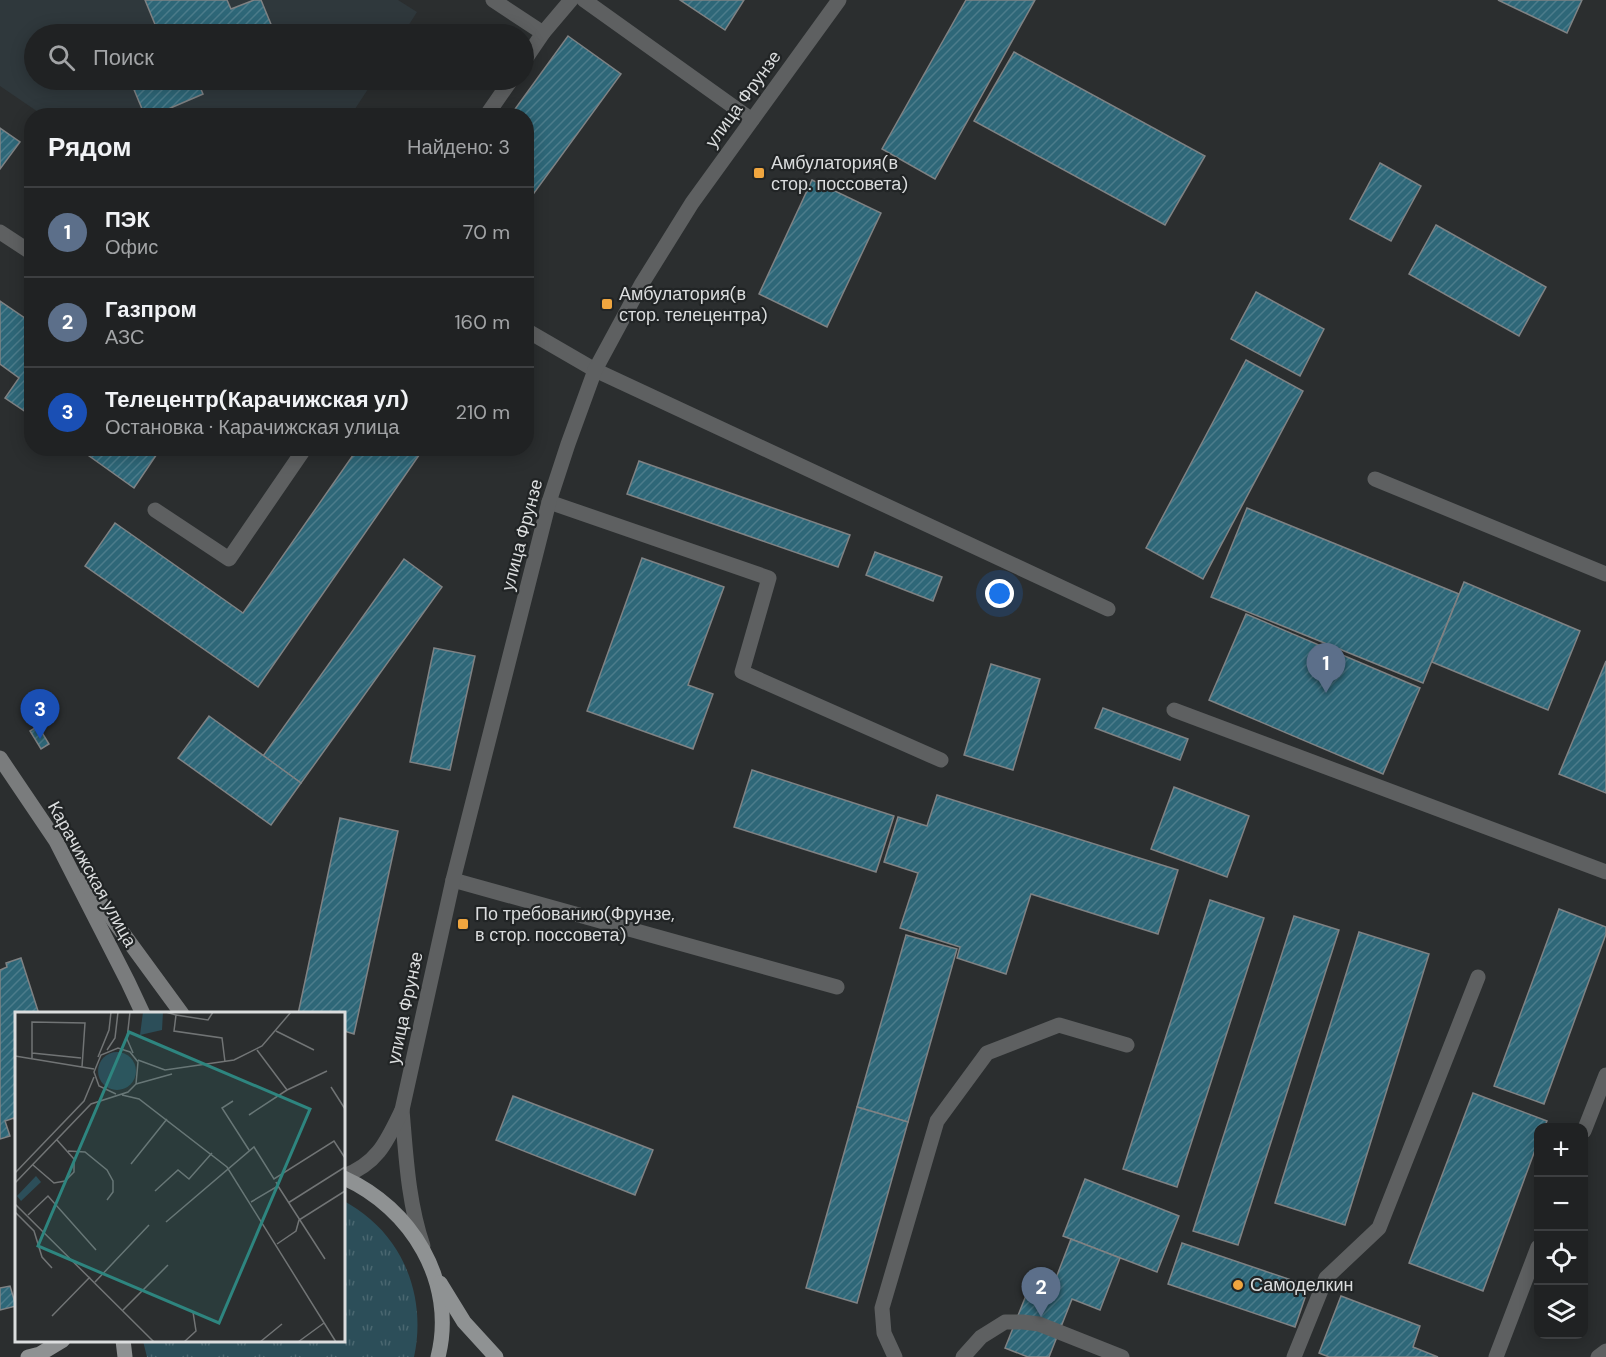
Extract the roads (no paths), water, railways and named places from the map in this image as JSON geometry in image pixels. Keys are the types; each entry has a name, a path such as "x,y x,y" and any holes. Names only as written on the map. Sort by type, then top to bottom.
{"main road":[{"name":"Карачижская улица","path":"0,758 56,841 142,1012"},
{"path":"56,841 181,1012"},
{"path":"345,1178 382,1201 403,1220 419,1243 464,1322 496,1357"},
{"path":"432,1269 439,1295 442,1322 438,1357"},
{"path":"28,1357 40,1354 61,1342"},
{"path":"123,1342 125,1357"}],"street":[{"path":"494,0 530,24"},
{"path":"534,46 571,0"},
{"path":"584,0 752,120"},
{"name":"улица Фрунзе","path":"402,1110 453,880 549,502 595,370 641,285 692,204 839,0"},
{"path":"534,27 543,33"},
{"path":"492,108 504,90"},
{"path":"0,232 24,248"},
{"path":"534,335 595,370 1108,609"},
{"path":"155,510 229,559 300,456"},
{"path":"1375,479 1606,574"},
{"path":"549,502 769,578 742,672 941,760"},
{"path":"1174,710 1606,872"},
{"path":"453,880 837,987"},
{"path":"1294,1357 1326,1278 1379,1228 1479,977"},
{"path":"895,1357 884,1333 882,1308 937,1121 987,1053 1059,1025 1127,1045"},
{"path":"1587,1123 1606,1075"},
{"path":"345,1177 357,1171 381,1150 402,1110"},
{"path":"402,1110 412,1205 419,1234 432,1269"},
{"path":"1496,1357 1534,1260"},
{"path":"963,1357 981,1337 1005,1322 1023,1322 1039,1324 1122,1357"},
{"path":"1598,1357 1606,1350"}],"place":[{"name":"Амбулатория(в стор. поссовета)","path":"759,173"},
{"name":"Амбулатория(в стор. телецентра)","path":"607,304"},
{"name":"ПЭК","path":"1326,693"},
{"name":"Телецентр(Карачижская ул)","path":"40,739"},
{"name":"По требованию(Фрунзе, в стор. поссовета)","path":"463,924"},
{"name":"Самоделкин","path":"1238,1285"},
{"name":"Газпром","path":"1041,1317"}]}
